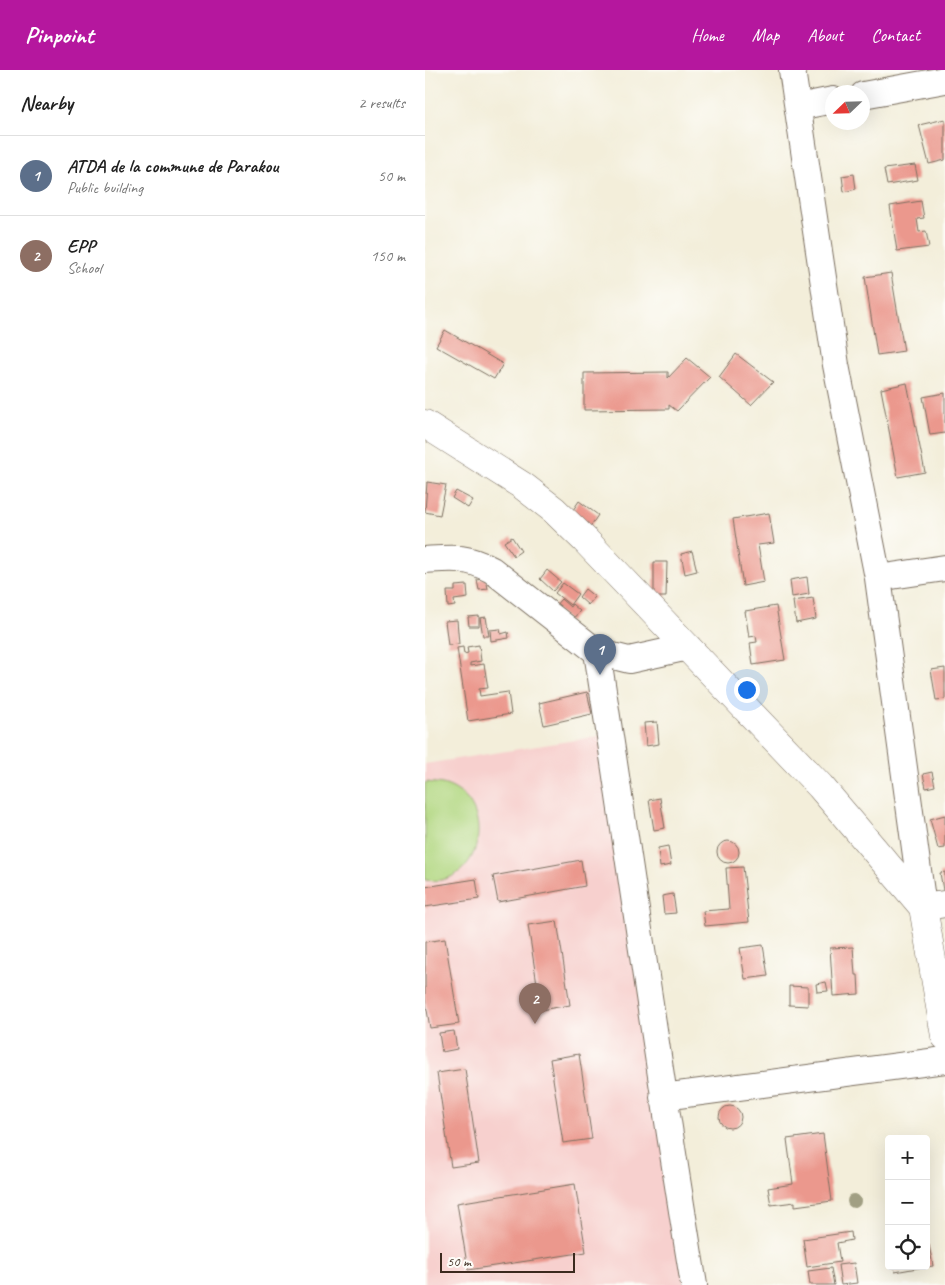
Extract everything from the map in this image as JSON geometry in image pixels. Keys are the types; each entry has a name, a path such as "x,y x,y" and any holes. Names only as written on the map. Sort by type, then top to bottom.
{"main road":[{"path":"425,424 516,481 554,510 689,647 934,906 945,1036"}],"street":[{"path":"792,70 836,365 878,578 934,906"},
{"path":"870,94 945,80"},
{"path":"798,106 825,101"},
{"path":"425,560 459,558 475,561 491,570 597,652 629,660 689,647"},
{"path":"878,578 945,568"},
{"path":"597,652 693,1285"},
{"path":"663,1097 945,1060"}],"shaded area":[{"path":"600,736 685,1285 425,1285 425,764"}],"green space":[{"path":"425,783 446,785 463,795 473,809 478,826 477,843 470,859 459,872 444,879 425,880"}],"building":[{"path":"945,119 945,160 929,164 919,125"},
{"path":"915,165 918,180 887,185 884,169"},
{"path":"854,174 856,189 844,192 842,176"},
{"path":"921,201 924,218 917,219 919,232 926,231 929,247 897,251 890,206"},
{"path":"891,273 904,351 877,355 865,277"},
{"path":"445,330 503,364 494,379 436,346"},
{"path":"736,354 773,382 751,405 719,377"},
{"path":"687,358 710,377 677,411 669,405 669,409 584,410 584,373 668,372 668,378"},
{"path":"907,383 925,472 898,477 881,389"},
{"path":"945,393 945,433 930,435 923,397"},
{"path":"427,482 446,485 440,515 425,512"},
{"path":"456,491 473,500 468,508 452,498"},
{"path":"579,501 598,515 590,527 571,513"},
{"path":"769,513 774,543 758,545 764,582 743,586 733,519"},
{"path":"512,537 521,551 514,556 504,542"},
{"path":"692,551 697,571 685,574 681,554"},
{"path":"654,562 667,562 666,597 654,597"},
{"path":"547,570 561,582 553,591 540,579"},
{"path":"807,577 809,594 792,597 790,580"},
{"path":"486,578 488,589 479,590 477,580"},
{"path":"563,583 578,594 570,605 555,593"},
{"path":"467,585 468,598 454,600 455,606 448,607 447,591 455,591 455,586"},
{"path":"585,589 595,597 588,605 579,597"},
{"path":"813,598 816,619 796,623 793,601"},
{"path":"561,599 570,607 572,604 580,611 570,622 554,607"},
{"path":"776,606 785,660 753,665 750,643 757,642 756,636 749,637 745,611"},
{"path":"479,616 479,626 469,626 468,617"},
{"path":"486,617 489,636 483,636 480,618"},
{"path":"457,620 459,644 448,645 445,621"},
{"path":"500,629 501,634 508,632 509,638 491,641 490,630"},
{"path":"479,645 481,661 470,663 470,666 484,664 488,688 479,689 480,696 508,692 511,714 468,721 457,648 463,647 464,654 468,653 467,647"},
{"path":"945,668 945,699 936,700 931,670"},
{"path":"587,692 592,714 544,725 539,703"},
{"path":"657,722 659,744 646,746 644,723"},
{"path":"932,772 935,786 926,788 923,774"},
{"path":"660,798 665,828 654,830 649,800"},
{"path":"945,815 945,848 938,849 930,819"},
{"path":"724,841 732,841 739,848 739,856 732,863 724,863 717,856 717,848"},
{"path":"668,846 671,865 660,867 658,848"},
{"path":"581,860 585,886 498,902 493,876"},
{"path":"743,867 749,922 705,926 703,911 729,909 726,868"},
{"path":"945,872 945,890 943,890 940,873"},
{"path":"476,879 479,899 425,907 425,887"},
{"path":"673,894 676,913 664,914 662,896"},
{"path":"557,921 570,1005 541,1010 528,925"},
{"path":"445,939 459,1024 430,1028 425,998 425,942"},
{"path":"763,945 768,976 745,979 740,948"},
{"path":"853,947 855,975 858,975 859,994 833,996 830,948"},
{"path":"826,982 828,991 817,992 816,984"},
{"path":"789,986 808,987 808,1006 789,1005"},
{"path":"454,1031 457,1049 442,1052 439,1033"},
{"path":"579,1054 592,1139 563,1143 550,1059"},
{"path":"465,1069 479,1163 451,1167 437,1073"},
{"path":"730,1106 738,1109 741,1117 738,1125 730,1128 722,1125 719,1117 722,1109"},
{"path":"823,1134 832,1201 795,1206 795,1202 771,1205 768,1188 793,1184 787,1139"},
{"path":"575,1184 586,1252 468,1270 457,1203"},
{"path":"851,1232 852,1240 837,1243 840,1262 807,1267 803,1239"},
{"path":"930,1250 933,1266 930,1266"},
{"path":"854,1263 857,1283 841,1285 838,1265"},
{"path":"831,1268 834,1285 810,1285 808,1271"}],"place":[{"name":"ATDA de la commune de Parakou","path":"600,675"},
{"name":"EPP","path":"535,1024"}]}
